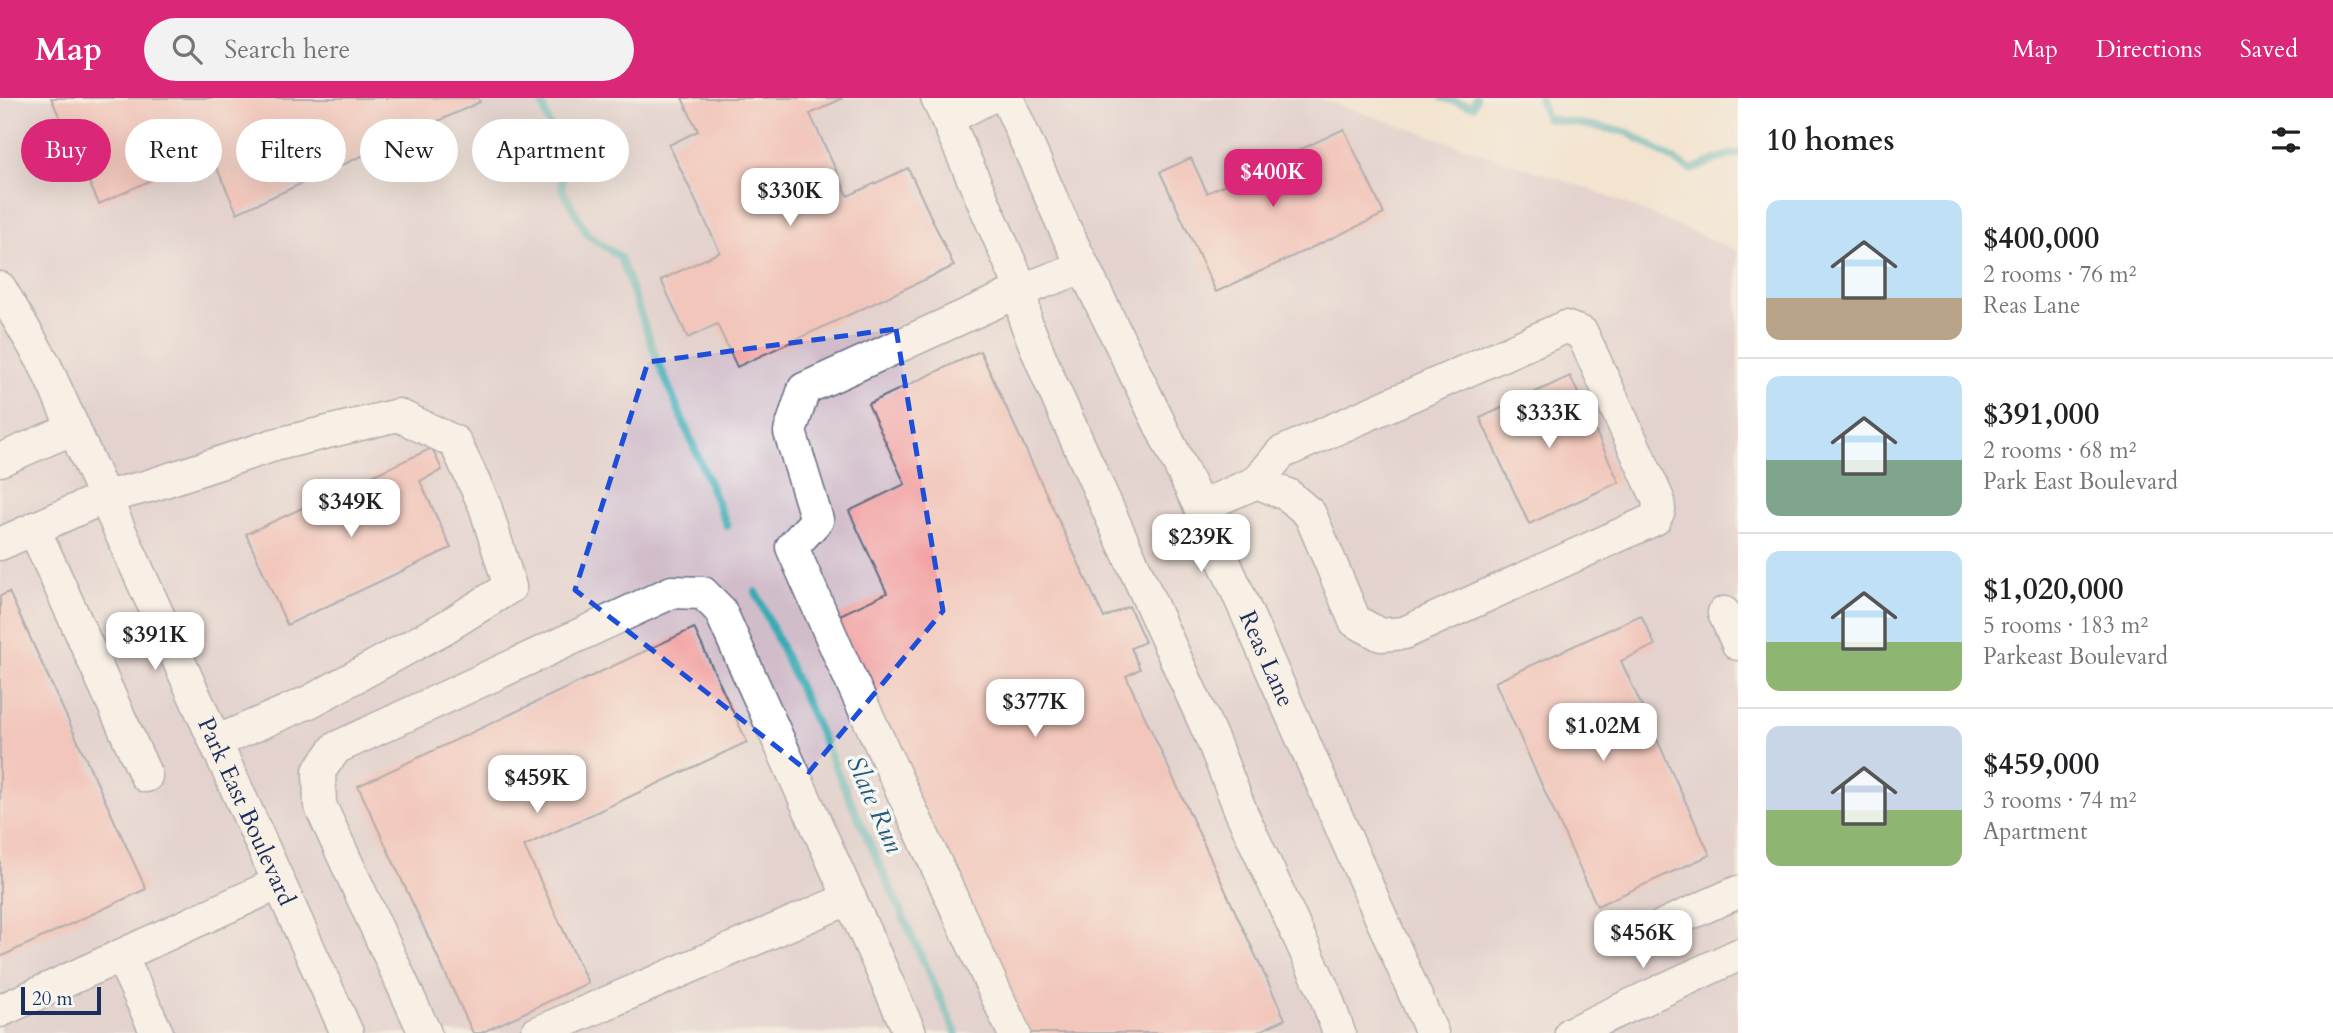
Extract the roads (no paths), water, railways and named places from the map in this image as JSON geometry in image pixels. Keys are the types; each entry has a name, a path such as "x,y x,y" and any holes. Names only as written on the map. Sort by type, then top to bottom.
{"street":[{"path":"988,98 942,109 1022,290 1025,320 1049,381 1213,741 1242,814 1324,991 1339,1033"},
{"name":"Reas Lane","path":"1007,98 1083,267 1200,507 1432,1033"},
{"path":"1014,1033 792,547 817,520 790,432 804,389 1022,290 1083,267"},
{"name":"Park East Boulevard","path":"0,288 44,363 347,1033"},
{"path":"1200,507 1257,482 1281,453 1565,327 1582,333 1658,499 1659,510 1655,519 1405,633 1381,635 1355,621 1310,514 1288,495 1257,482"},
{"path":"0,544 105,497 149,486 274,445 398,415 455,442 485,506 510,587 444,628 311,701 216,742"},
{"path":"0,460 74,428"},
{"path":"34,529 146,776"},
{"path":"425,1033 320,805 319,771 336,748 672,592 703,593 720,610 910,1033"},
{"path":"1724,613 1738,644"},
{"path":"0,1011 279,883"},
{"path":"1664,925 1738,892"},
{"path":"537,1033 850,898"},
{"path":"1571,1033 1738,955"},
{"path":"121,956 157,1033"}],"waterway":[{"name":"Slate Run","path":"540,98 560,155 562,189 588,235 620,257 655,354 727,526"},
{"path":"1442,98 1473,106 1476,98"},
{"path":"1540,98 1546,118 1627,132 1691,170 1728,155 1738,154"},
{"name":"Slate Run","path":"756,592 956,1033"}]}
